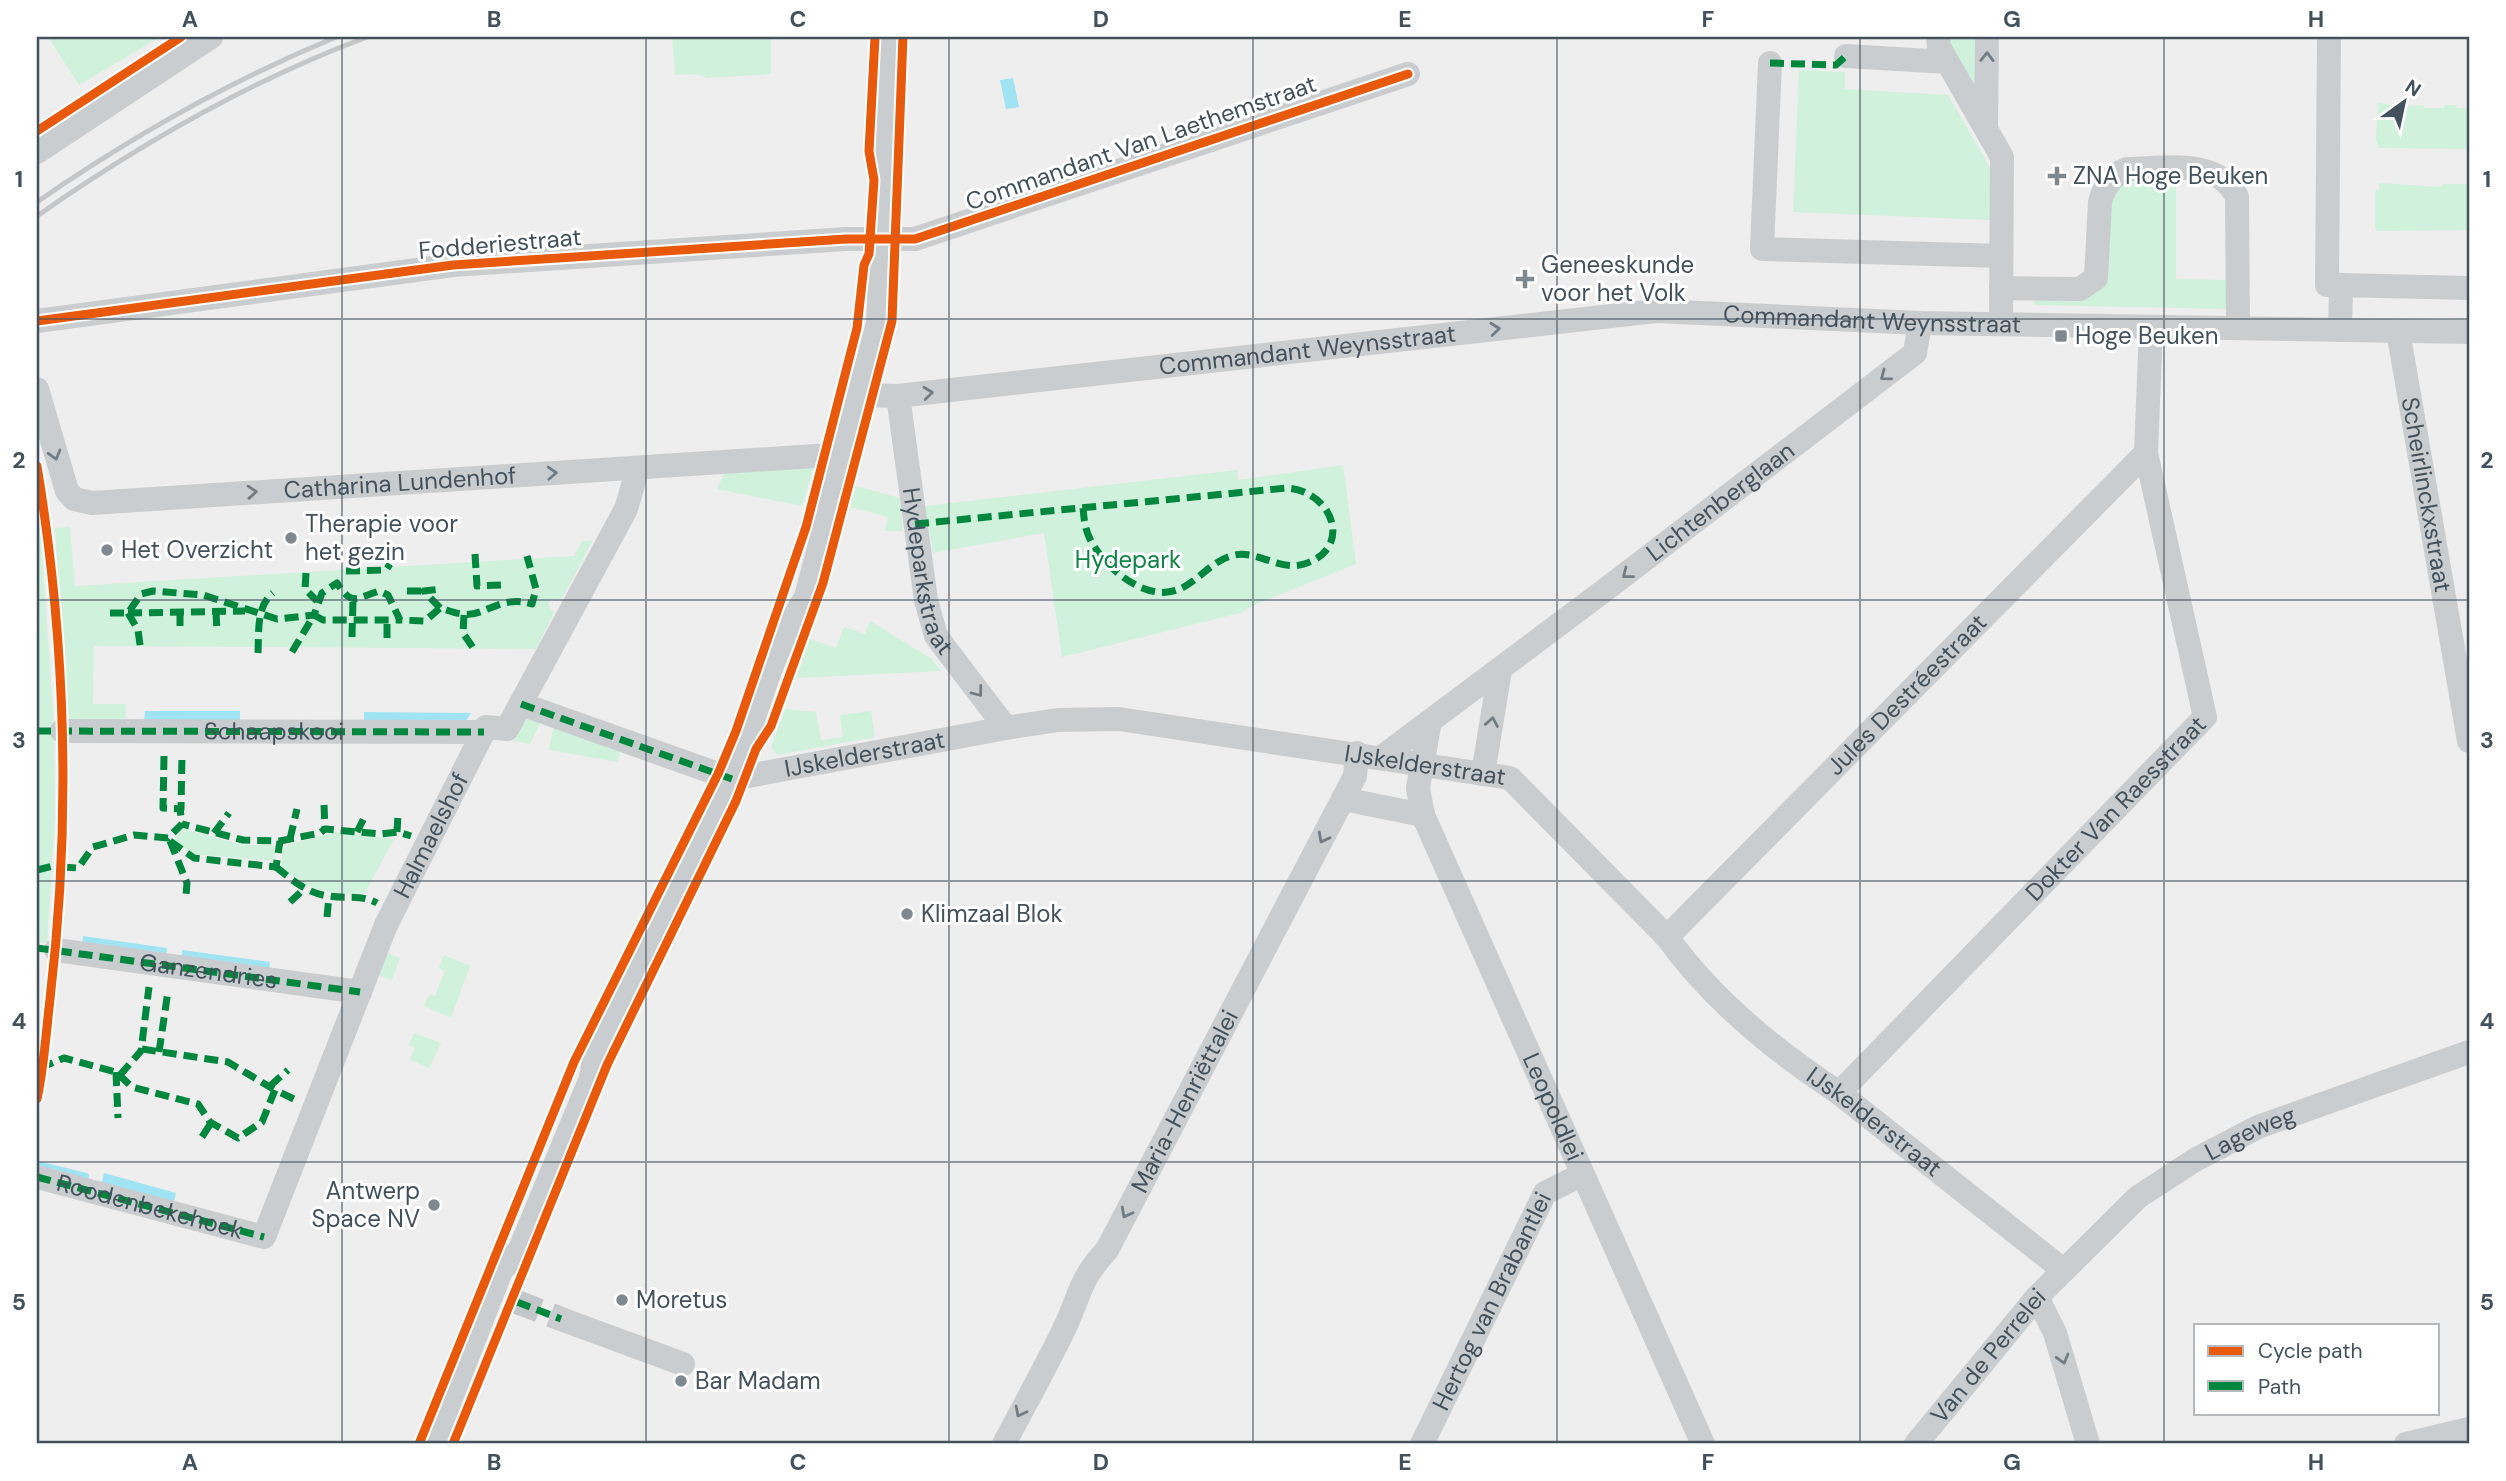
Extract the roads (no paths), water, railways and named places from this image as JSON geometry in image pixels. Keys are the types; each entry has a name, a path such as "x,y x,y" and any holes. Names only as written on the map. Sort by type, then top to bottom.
{"street":[{"path":"37,152 211,37"},
{"path":"433,1444 501,1270 520,1249 591,1078 596,1045 675,884 684,868 702,851 732,779 787,627 806,597 878,323 884,241 891,37"},
{"path":"1938,37 1938,47 2002,157 2001,324"},
{"path":"1986,127 1987,37"},
{"path":"2329,37 2327,285 2469,288"},
{"path":"1846,56 1947,62"},
{"path":"1770,63 1762,250 2001,256"},
{"name":"Commandant Van Laethemstraat","path":"884,241 915,239 1408,74"},
{"path":"2001,288 2080,289 2096,278 2100,202 2103,191 2116,173 2127,169 2209,170 2231,185 2237,197 2238,328"},
{"name":"Fodderiestraat","path":"37,321 453,265 846,239 884,241"},
{"path":"2340,330 2341,285"},
{"name":"Commandant Weynsstraat","path":"860,396 898,396 1656,311 1920,323 2469,332"},
{"name":"Lichtenberglaan","path":"1381,757 1500,670 1915,353 1920,323"},
{"name":"Dokter Van Raesstraat","path":"1839,1093 2205,717 2146,453 2151,327"},
{"name":"Scheirlinckxstraat","path":"2398,331 2469,741"},
{"name":"Catharina Lundenhof","path":"37,389 67,491 74,499 92,503 845,454"},
{"name":"Hydeparkstraat","path":"898,396 926,600 936,636 1006,728"},
{"name":"Jules Destréestraat","path":"1667,937 2146,453"},
{"path":"484,732 486,727 507,729 626,509 638,468"},
{"path":"1483,774 1500,670"},
{"path":"521,704 732,779"},
{"name":"IJskelderstraat","path":"732,779 1006,728 1058,720 1119,719 1510,778 1667,937 1683,959 1730,1007 1803,1069 1839,1093 2062,1269"},
{"path":"1422,764 1430,721"},
{"name":"Schaapskooi","path":"62,731 484,732"},
{"name":"Halmaelshof","path":"264,1237 386,925 484,732"},
{"name":"Maria-Henriëttalei","path":"1004,1444 1067,1322 1075,1296 1090,1268 1107,1250 1355,776 1357,753"},
{"name":"Leopoldlei","path":"1422,764 1418,789 1423,815 1703,1444"},
{"path":"1343,799 1423,815"},
{"name":"Ganzendries","path":"56,950 360,992"},
{"name":"Lageweg","path":"2062,1269 2138,1196 2194,1160 2259,1127 2469,1052"},
{"name":"Hertog van Brabantlei","path":"1422,1444 1545,1193 1581,1175"},
{"name":"Roodenbekehoek","path":"37,1177 264,1237"},
{"name":"Van de Perrelei","path":"1916,1444 2062,1269"},
{"path":"2037,1297 2055,1333 2088,1444"},
{"path":"561,1318 683,1364"},
{"path":"2406,1444 2469,1429"}],"water":[{"path":"1013,78 1019,107 1006,109 1000,80"},
{"path":"145,711 240,711 240,725 144,724"},
{"path":"364,712 471,713 463,726 364,726"},
{"path":"83,936 167,948 166,958 82,947"},
{"path":"182,950 270,962 269,973 181,961"},
{"path":"104,1173 176,1193 173,1206 101,1187"}],"waterway":[{"path":"37,1164 86,1176"}],"tunnel":[{"path":"517,1302 561,1319"}],"railway":[{"path":"37,202 108,155 220,91 336,37"},
{"path":"37,216 115,164 196,116 280,73 367,37"}],"place":[{"name":"ZNA Hoge Beuken","path":"2057,176"},
{"name":"Geneeskunde voor het Volk","path":"1525,279"},
{"name":"Hoge Beuken","path":"2061,336"},
{"name":"Therapie voor het gezin","path":"291,538"},
{"name":"Het Overzicht","path":"107,550"},
{"name":"Klimzaal Blok","path":"907,914"},
{"name":"Antwerp Space NV","path":"434,1205"},
{"name":"Moretus","path":"622,1300"},
{"name":"Bar Madam","path":"681,1381"}],"park label":[{"name":"Hydepark","path":"1128,560"}]}
